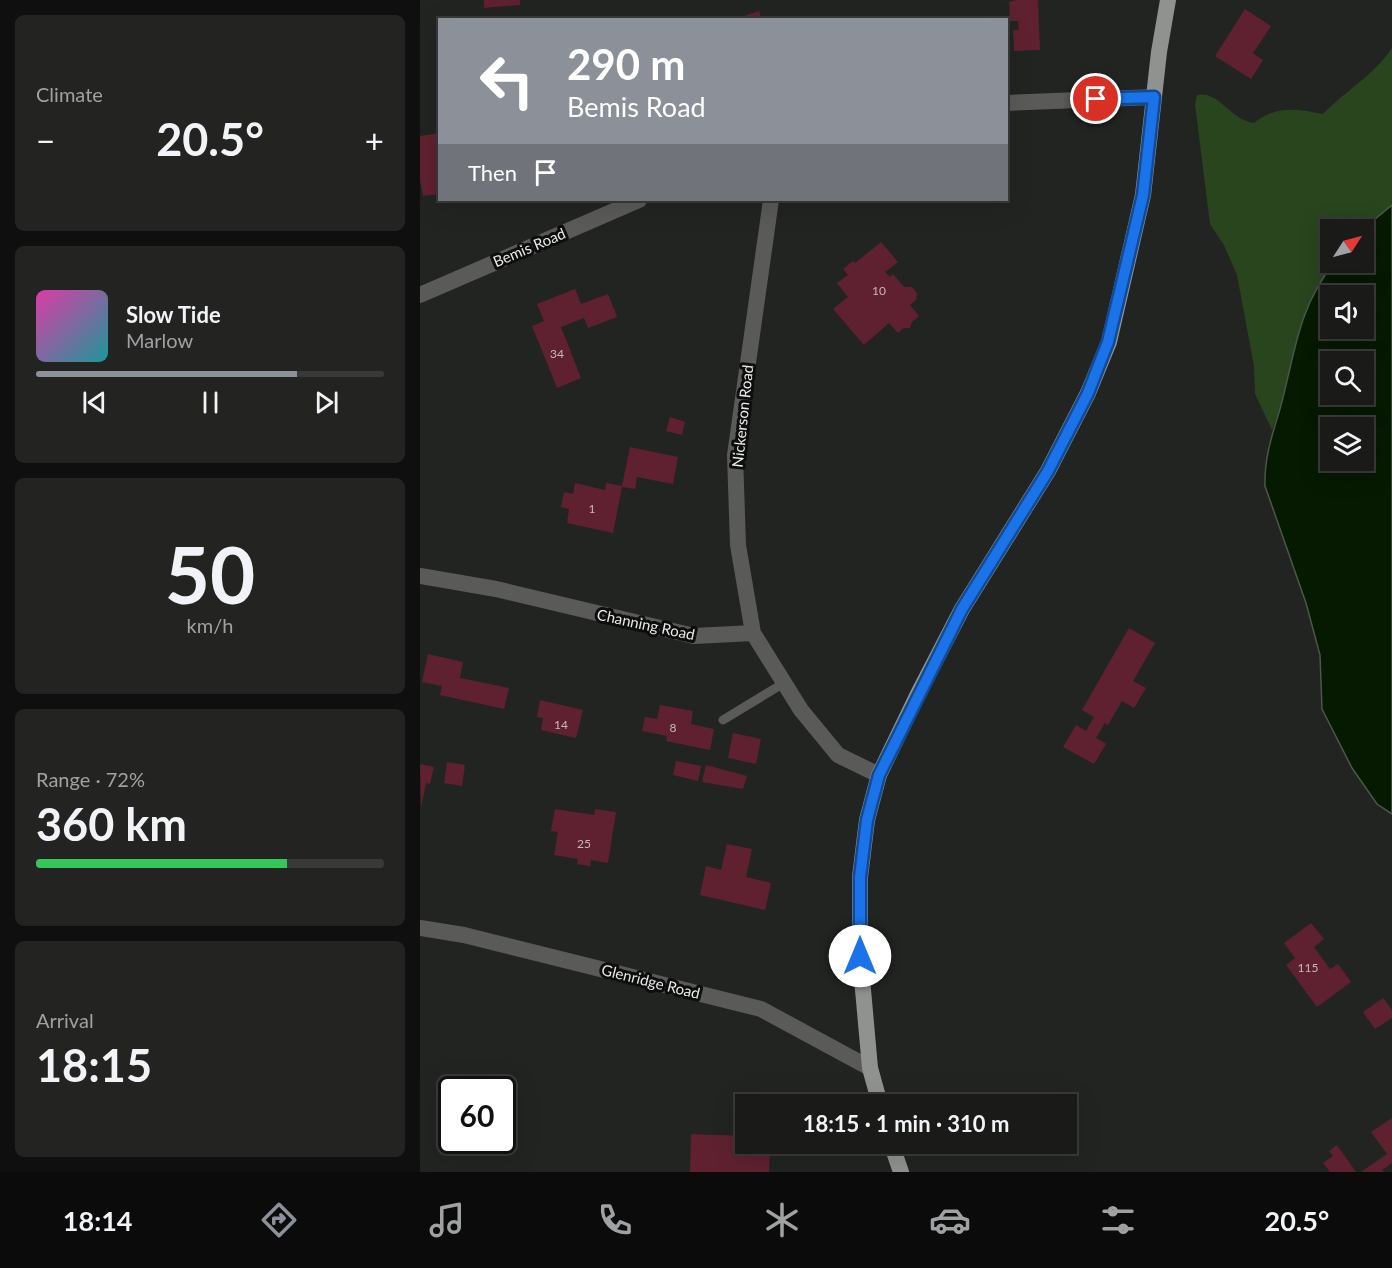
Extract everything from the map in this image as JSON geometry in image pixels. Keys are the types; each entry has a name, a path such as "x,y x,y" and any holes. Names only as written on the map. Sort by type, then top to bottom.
{"main road":[{"path":"877,1094 870,1068 860,956 860,877 867,820 879,775 962,609 1048,471 1088,393 1108,342 1143,195 1168,0"},
{"path":"895,1154 901,1172"}],"street":[{"path":"1008,104 1154,97"},
{"name":"Bemis Road","path":"420,295 637,201"},
{"name":"Nickerson Road","path":"753,633 738,545 735,455 771,201"},
{"name":"Channing Road","path":"420,576 496,589 694,636 753,633"},
{"path":"753,633 801,710 838,755 879,775"},
{"name":"Glenridge Road","path":"420,928 532,952 761,1009 870,1068"}],"lane":[{"path":"723,720 784,683"}],"green space":[{"path":"1392,48 1392,205 1374,220 1320,219 1320,273 1326,273 1322,285 1320,285 1320,291 1272,430 1255,394 1254,366 1237,275 1224,245 1210,224 1195,104 1197,95 1212,97 1238,117 1254,123 1270,113 1279,111 1296,110 1323,114 1385,58"}],"shaded area":[{"path":"1392,205 1392,814 1377,804 1352,768 1322,709 1320,655 1306,603 1265,486 1269,447 1299,333 1312,298 1327,273 1374,273 1374,220"}],"building":[{"path":"484,0 520,0 520,5 484,8"},
{"path":"1038,0 1040,50 1014,51 1013,30 1019,30 1018,21 1010,21 1009,2"},
{"path":"1245,9 1271,26 1253,53 1263,60 1251,79 1215,56"},
{"path":"759,11 761,18 745,18 744,16"},
{"path":"438,133 438,194 423,196 420,179 420,136"},
{"path":"881,242 898,262 885,272 890,277 893,274 904,287 912,287 917,293 916,300 910,305 919,316 912,322 910,328 904,328 898,333 889,323 864,345 833,309 848,297 837,283 848,275 843,269 853,261 855,263"},
{"path":"575,289 581,304 608,294 617,317 588,328 584,318 561,327 581,378 557,388 532,326 544,321 537,304"},
{"path":"670,417 685,422 682,435 666,431"},
{"path":"630,447 678,457 673,484 637,477 635,489 622,487 613,533 567,523 569,509 561,507 564,492 573,494 575,483 605,490 606,483 622,486"},
{"path":"1129,628 1155,643 1133,681 1146,688 1134,708 1122,701 1108,725 1105,723 1096,738 1106,744 1094,764 1063,747 1076,725 1086,731 1094,717 1082,710"},
{"path":"428,654 463,662 460,678 509,688 504,709 440,695 442,686 422,682"},
{"path":"540,700 583,710 576,738 541,730 543,718 537,717"},
{"path":"660,705 693,711 691,724 714,729 710,750 666,741 667,736 642,731 645,717 657,719"},
{"path":"733,733 761,739 756,764 728,758"},
{"path":"676,761 701,766 698,781 673,775"},
{"path":"447,762 465,765 462,786 444,783"},
{"path":"420,764 434,767 430,784 426,783 421,808"},
{"path":"706,765 747,776 743,789 702,782"},
{"path":"555,809 594,815 595,809 616,812 608,863 591,860 590,866 577,864 578,859 554,855 558,832 551,831"},
{"path":"727,844 752,849 746,877 771,883 765,910 700,895 706,866 721,870"},
{"path":"1311,923 1324,939 1314,947 1330,969 1338,964 1351,982 1317,1007 1286,965 1295,958 1284,943"},
{"path":"1383,998 1392,1010 1392,1018 1375,1029 1363,1012"},
{"path":"1392,1118 1392,1163 1382,1170 1384,1172 1361,1172 1387,1154 1371,1132"},
{"path":"691,1134 735,1136 735,1154 770,1154 769,1172 690,1172"},
{"path":"1337,1145 1356,1172 1330,1172 1323,1163 1333,1156 1329,1151"}],"route":[{"path":"860,956 860,877 867,820 879,775 962,609 1048,471 1088,393 1108,342 1143,195 1154,97 1096,99"}]}
